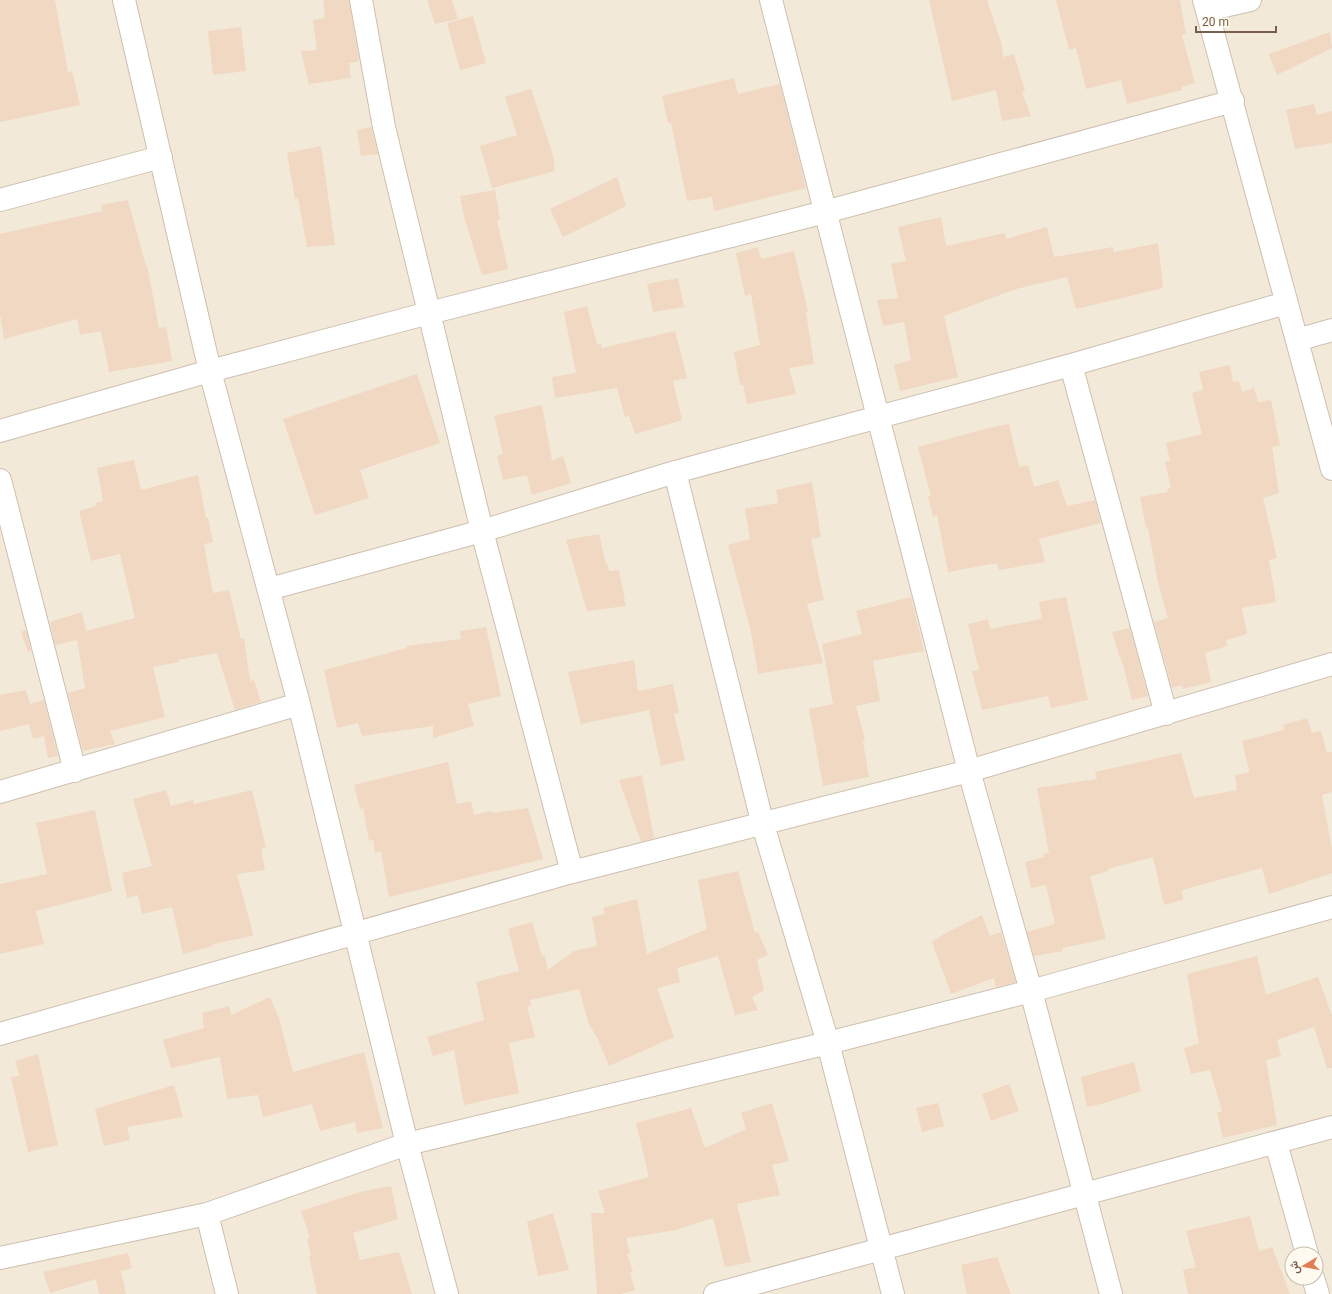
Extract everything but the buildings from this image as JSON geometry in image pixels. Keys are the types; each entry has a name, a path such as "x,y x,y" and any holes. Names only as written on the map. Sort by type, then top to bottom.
{"street":[{"path":"124,0 210,372 299,704 407,1144 447,1294"},
{"path":"361,0 384,127 429,313 482,531 572,872"},
{"path":"771,0 969,771 1031,991 1111,1294"},
{"path":"1250,0 1205,5 1332,469"},
{"path":"0,431 429,313 825,212 1232,101"},
{"path":"0,200 161,156"},
{"path":"269,589 482,531 675,472 1071,365 1286,303"},
{"path":"1297,340 1332,330"},
{"path":"1071,365 1166,714"},
{"path":"675,472 763,825 828,1043 893,1294"},
{"path":"0,480 75,771"},
{"path":"0,1034 572,872 763,825 969,771 1332,664"},
{"path":"0,792 299,704"},
{"path":"0,1258 207,1214 407,1144 828,1043 1031,991 1332,907"},
{"path":"715,1294 882,1248 1086,1195 1332,1127"},
{"path":"1276,1143 1305,1246"},
{"path":"207,1214 227,1294"}],"shaded area":[{"path":"0,0 1332,0 1332,1294 0,1294"}]}
